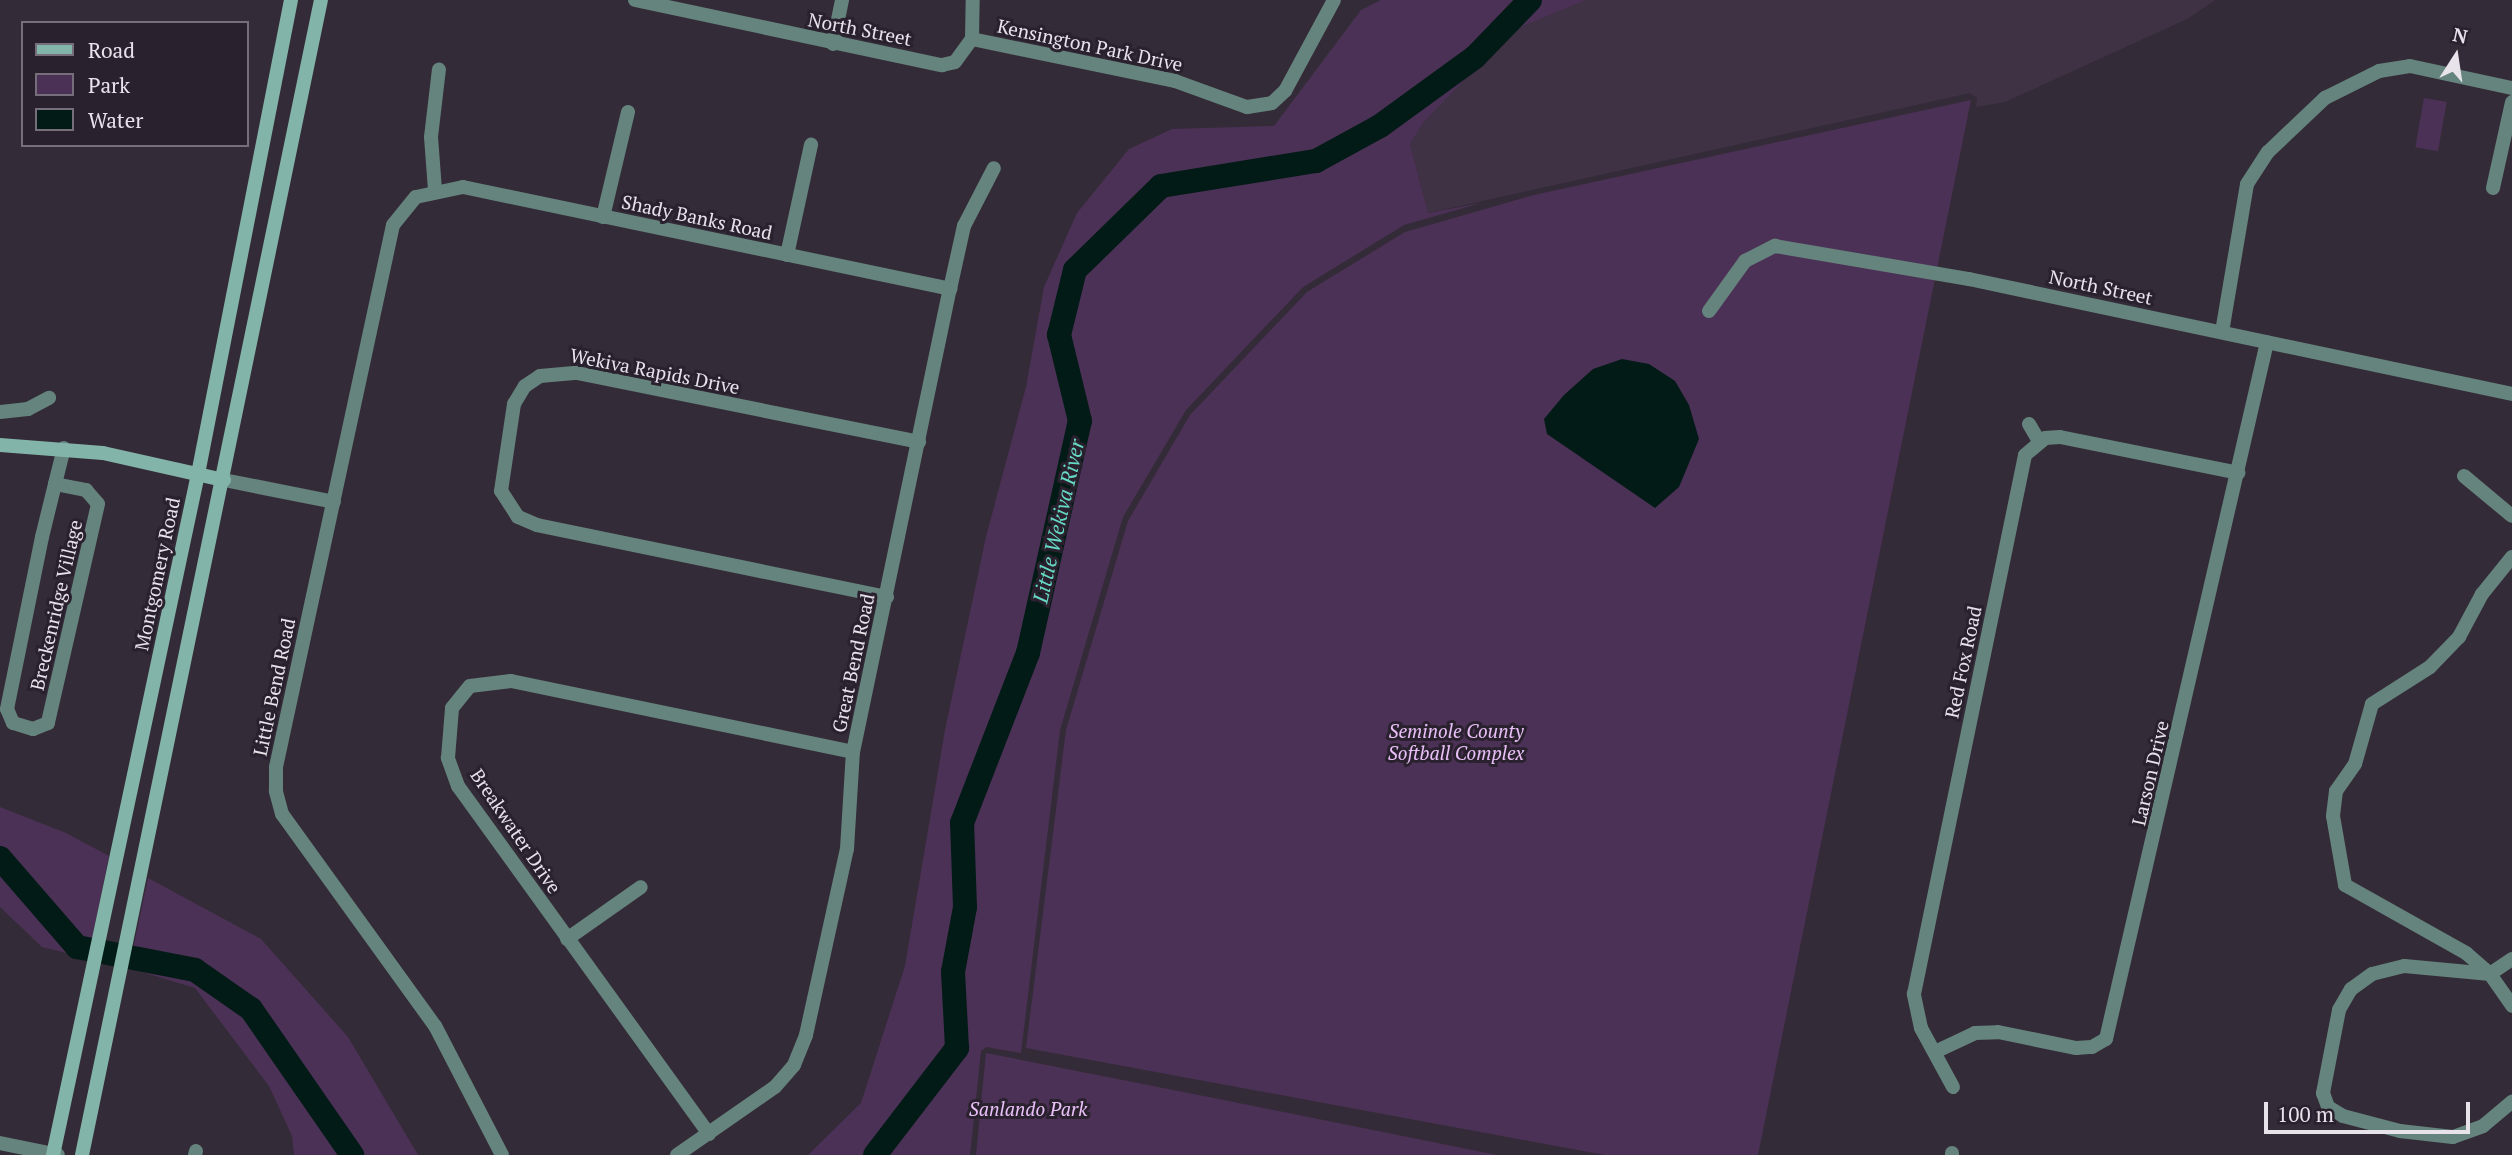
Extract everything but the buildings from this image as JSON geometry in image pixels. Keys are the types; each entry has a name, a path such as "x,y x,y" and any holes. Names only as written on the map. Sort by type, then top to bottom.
{"main road":[{"name":"Montgomery Road","path":"55,1155 89,982 198,474 291,0"},
{"path":"82,1155 224,480 321,0"},
{"path":"0,445 64,448 224,480"}],"street":[{"name":"North Street","path":"635,0 833,44 942,65 955,62"},
{"path":"833,44 842,0"},
{"path":"972,39 974,0"},
{"name":"Kensington Park Drive","path":"955,62 972,39 1175,81 1247,107 1262,106 1285,91 1334,0"},
{"path":"2222,332 2248,184 2268,152 2325,98 2367,76 2410,66 2512,88"},
{"path":"435,190 431,137 439,69"},
{"path":"2493,188 2512,102"},
{"path":"603,217 628,112"},
{"path":"787,255 811,145"},
{"name":"Great Bend Road","path":"709,1134 775,1087 794,1065 802,1045 847,849 853,752 950,289 964,226 993,168"},
{"name":"Shady Banks Road","path":"435,190 463,187 950,289"},
{"name":"Little Bend Road","path":"435,190 416,197 393,225 276,768 276,791 282,814 435,1026 502,1155"},
{"name":"North Street","path":"1709,312 1745,261 1775,246 1969,279 2512,394"},
{"name":"Larson Drive","path":"1937,1051 1975,1032 1998,1032 2076,1048 2092,1048 2106,1038 2267,342"},
{"name":"Wekiva Rapids Drive","path":"887,597 537,525 518,517 501,491 514,404 525,386 540,376 577,373 919,442"},
{"path":"0,412 28,410 49,398"},
{"path":"2029,424 2039,441 2060,437 2238,473"},
{"name":"Red Fox Road","path":"1953,1087 1937,1051 1921,1028 1914,994 2025,455 2039,441"},
{"path":"55,484 64,448"},
{"path":"2464,476 2512,516"},
{"path":"224,480 334,502"},
{"name":"Breckenridge Village","path":"55,484 86,490 99,504 48,723 33,729 13,723 8,718 9,696 55,484"},
{"path":"2512,557 2482,594 2452,644 2430,667 2372,704 2355,764 2336,791 2333,816 2345,885 2466,953 2490,974 2512,1006"},
{"name":"Breakwater Drive","path":"709,1134 458,786 448,758 446,734 452,708 470,686 511,681 853,752"},
{"path":"567,940 641,887"},
{"path":"2512,959 2490,974 2404,966 2372,974 2351,989 2339,1010 2323,1093 2328,1107 2343,1116 2400,1131 2453,1137 2483,1126 2512,1102"},
{"path":"677,1155 709,1134"},
{"path":"0,1143 55,1155"}],"shaded area":[{"path":"1586,0 2215,0 2189,18 2005,102 1976,107 1977,98 1970,93 1428,213 1410,144 1423,123 1511,31"}],"green space":[{"path":"1381,0 1586,0 1511,31 1423,123 1410,144 1428,213 1481,203 1404,225 1303,287 1186,410 1123,517 1060,730 1021,1053 986,1047 981,1051 970,1155 808,1155 861,1103 905,966 945,730 986,537 1026,387 1044,287 1077,213 1129,149 1172,129 1274,126 1361,10"},
{"path":"2424,98 2447,102 2438,151 2415,147"},
{"name":"Seminole County Softball Complex","path":"1971,100 1758,1155 1605,1155 1026,1048 1066,730 1128,521 1190,415 1307,292 1405,232 1534,195"},
{"path":"0,807 66,833 109,856 88,958 42,947 0,907"},
{"path":"148,878 261,939 348,1037 418,1155 294,1155 292,1136 269,1086 195,988 129,968"},
{"name":"Sanlando Park","path":"986,1053 1224,1100 1497,1155 976,1155"}],"water":[{"path":"1622,359 1649,364 1675,381 1689,405 1699,439 1679,487 1655,508 1547,434 1544,419 1564,395 1593,369"}],"waterway":[{"name":"Little Wekiva River","path":"875,1155 957,1048 953,972 965,907 962,823 1028,653 1080,421 1059,335 1075,270 1161,186 1316,161 1380,126 1475,57 1530,0"},
{"name":"Little Wekiva River","path":"0,858 77,947 195,970 251,1009 352,1155"}]}
